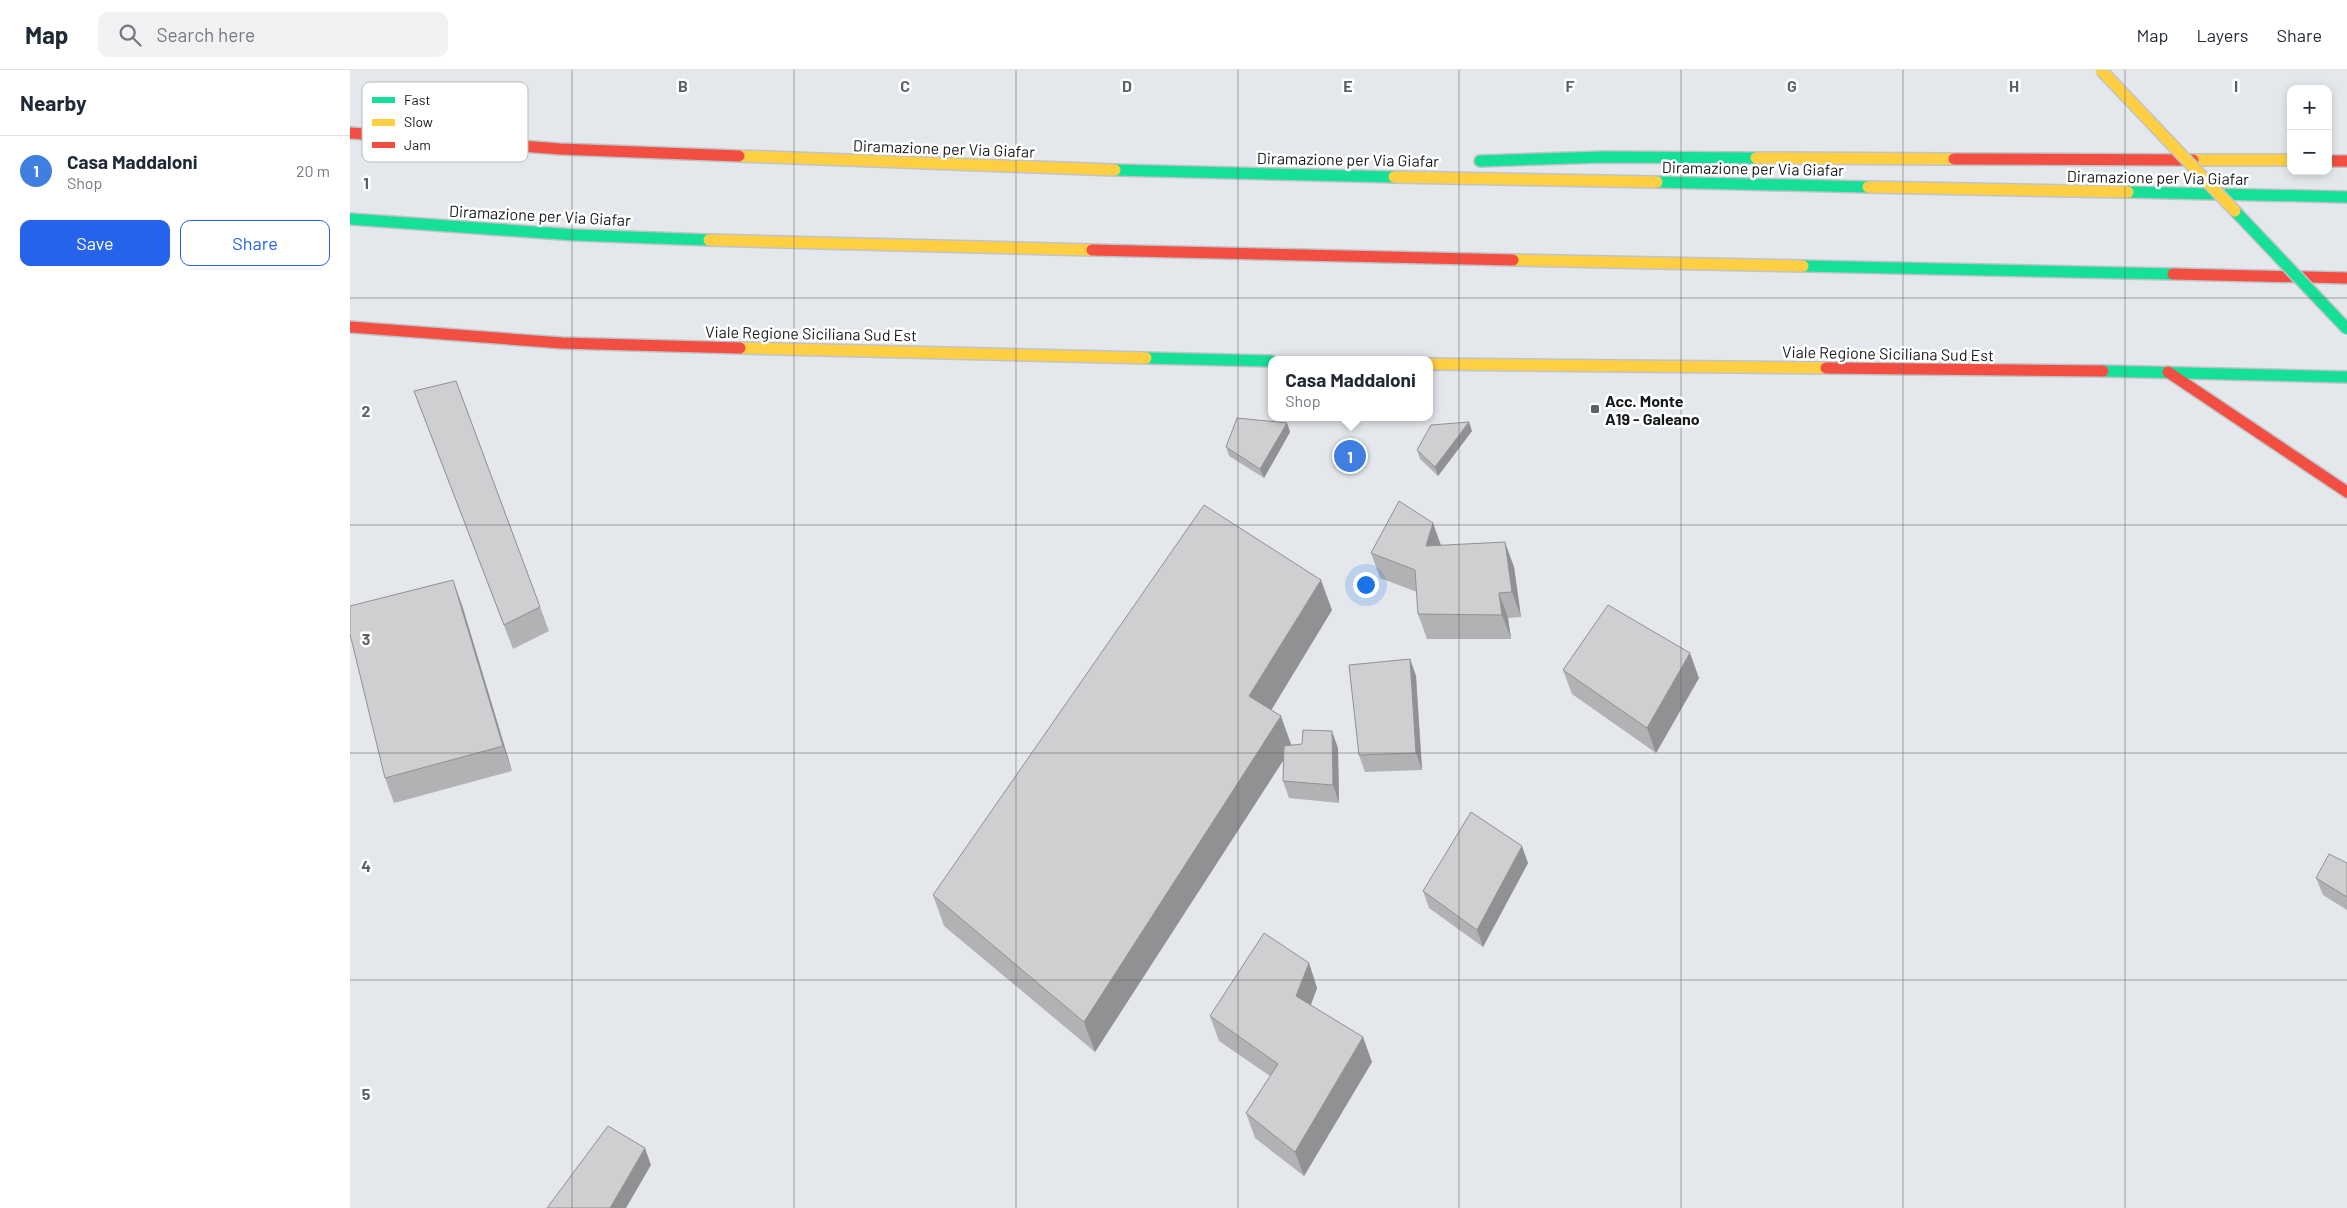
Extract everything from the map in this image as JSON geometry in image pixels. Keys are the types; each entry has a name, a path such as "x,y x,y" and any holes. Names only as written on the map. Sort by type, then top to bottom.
{"main road":[{"path":"2101,70 2347,329"},
{"name":"Diramazione per Via Giafar","path":"528,146 1173,172 2347,197"},
{"path":"1463,162 1603,157 2287,160"},
{"path":"2332,161 2347,161"},
{"path":"1173,172 1373,165"},
{"name":"Diramazione per Via Giafar","path":"350,219 575,235 804,244 2347,278"},
{"name":"Viale Regione Siciliana Sud Est","path":"350,327 562,344 1268,360"},
{"name":"Viale Regione Siciliana Sud Est","path":"1433,364 2168,372 2347,377"},
{"path":"2168,372 2347,492"}],"building":[{"path":"456,381 540,607 504,625 414,391"},
{"path":"1237,418 1287,423 1260,469 1226,447"},
{"path":"1469,422 1435,467 1417,450 1431,425"},
{"path":"1399,501 1433,523 1426,546 1505,542 1512,592 1499,593 1502,615 1418,614 1415,570 1371,553"},
{"path":"1204,505 1321,580 1249,696 1281,716 1084,1022 933,895"},
{"path":"453,580 503,746 385,778 350,634 350,606"},
{"path":"1608,605 1690,653 1647,728 1563,670"},
{"path":"1410,659 1416,753 1359,755 1349,665"},
{"path":"1303,730 1332,731 1333,785 1283,781 1284,746 1302,744"},
{"path":"1471,812 1522,846 1477,930 1423,891"},
{"path":"2329,854 2347,863 2347,897 2316,878"},
{"path":"1264,933 1309,963 1296,996 1363,1037 1295,1152 1246,1113 1278,1064 1210,1016"},
{"path":"608,1126 645,1148 610,1208 547,1208"}],"traffic: fast":[{"path":"1480,161 1603,157 1756,158"},
{"path":"1115,170 1394,177"},
{"path":"1657,182 1868,187"},
{"path":"2128,192 2347,197"},
{"path":"2235,211 2347,329"},
{"path":"350,219 575,235 709,240"},
{"path":"1803,266 2173,274"},
{"path":"1146,358 1268,361"},
{"path":"2103,371 2347,377"}],"traffic: slow":[{"path":"2101,70 2235,211"},
{"path":"739,156 1115,170"},
{"path":"1756,158 1954,159"},
{"path":"2193,160 2287,160"},
{"path":"1394,177 1657,182"},
{"path":"1868,187 2128,192"},
{"path":"709,240 1092,250"},
{"path":"1513,260 1803,266"},
{"path":"740,348 1146,358"},
{"path":"1433,364 1826,368"}],"traffic: jam":[{"path":"350,133 362,134"},
{"path":"528,147 739,156"},
{"path":"1954,159 2193,160"},
{"path":"2332,161 2347,161"},
{"path":"1092,250 1513,260"},
{"path":"2173,274 2347,278"},
{"path":"350,327 562,343 740,348"},
{"path":"1826,368 2103,371"},
{"path":"2168,372 2347,492"}],"place":[{"name":"Acc. Monte A19 - Galeano","path":"1595,409"},
{"name":"Casa Maddaloni","path":"1350,456"}]}
